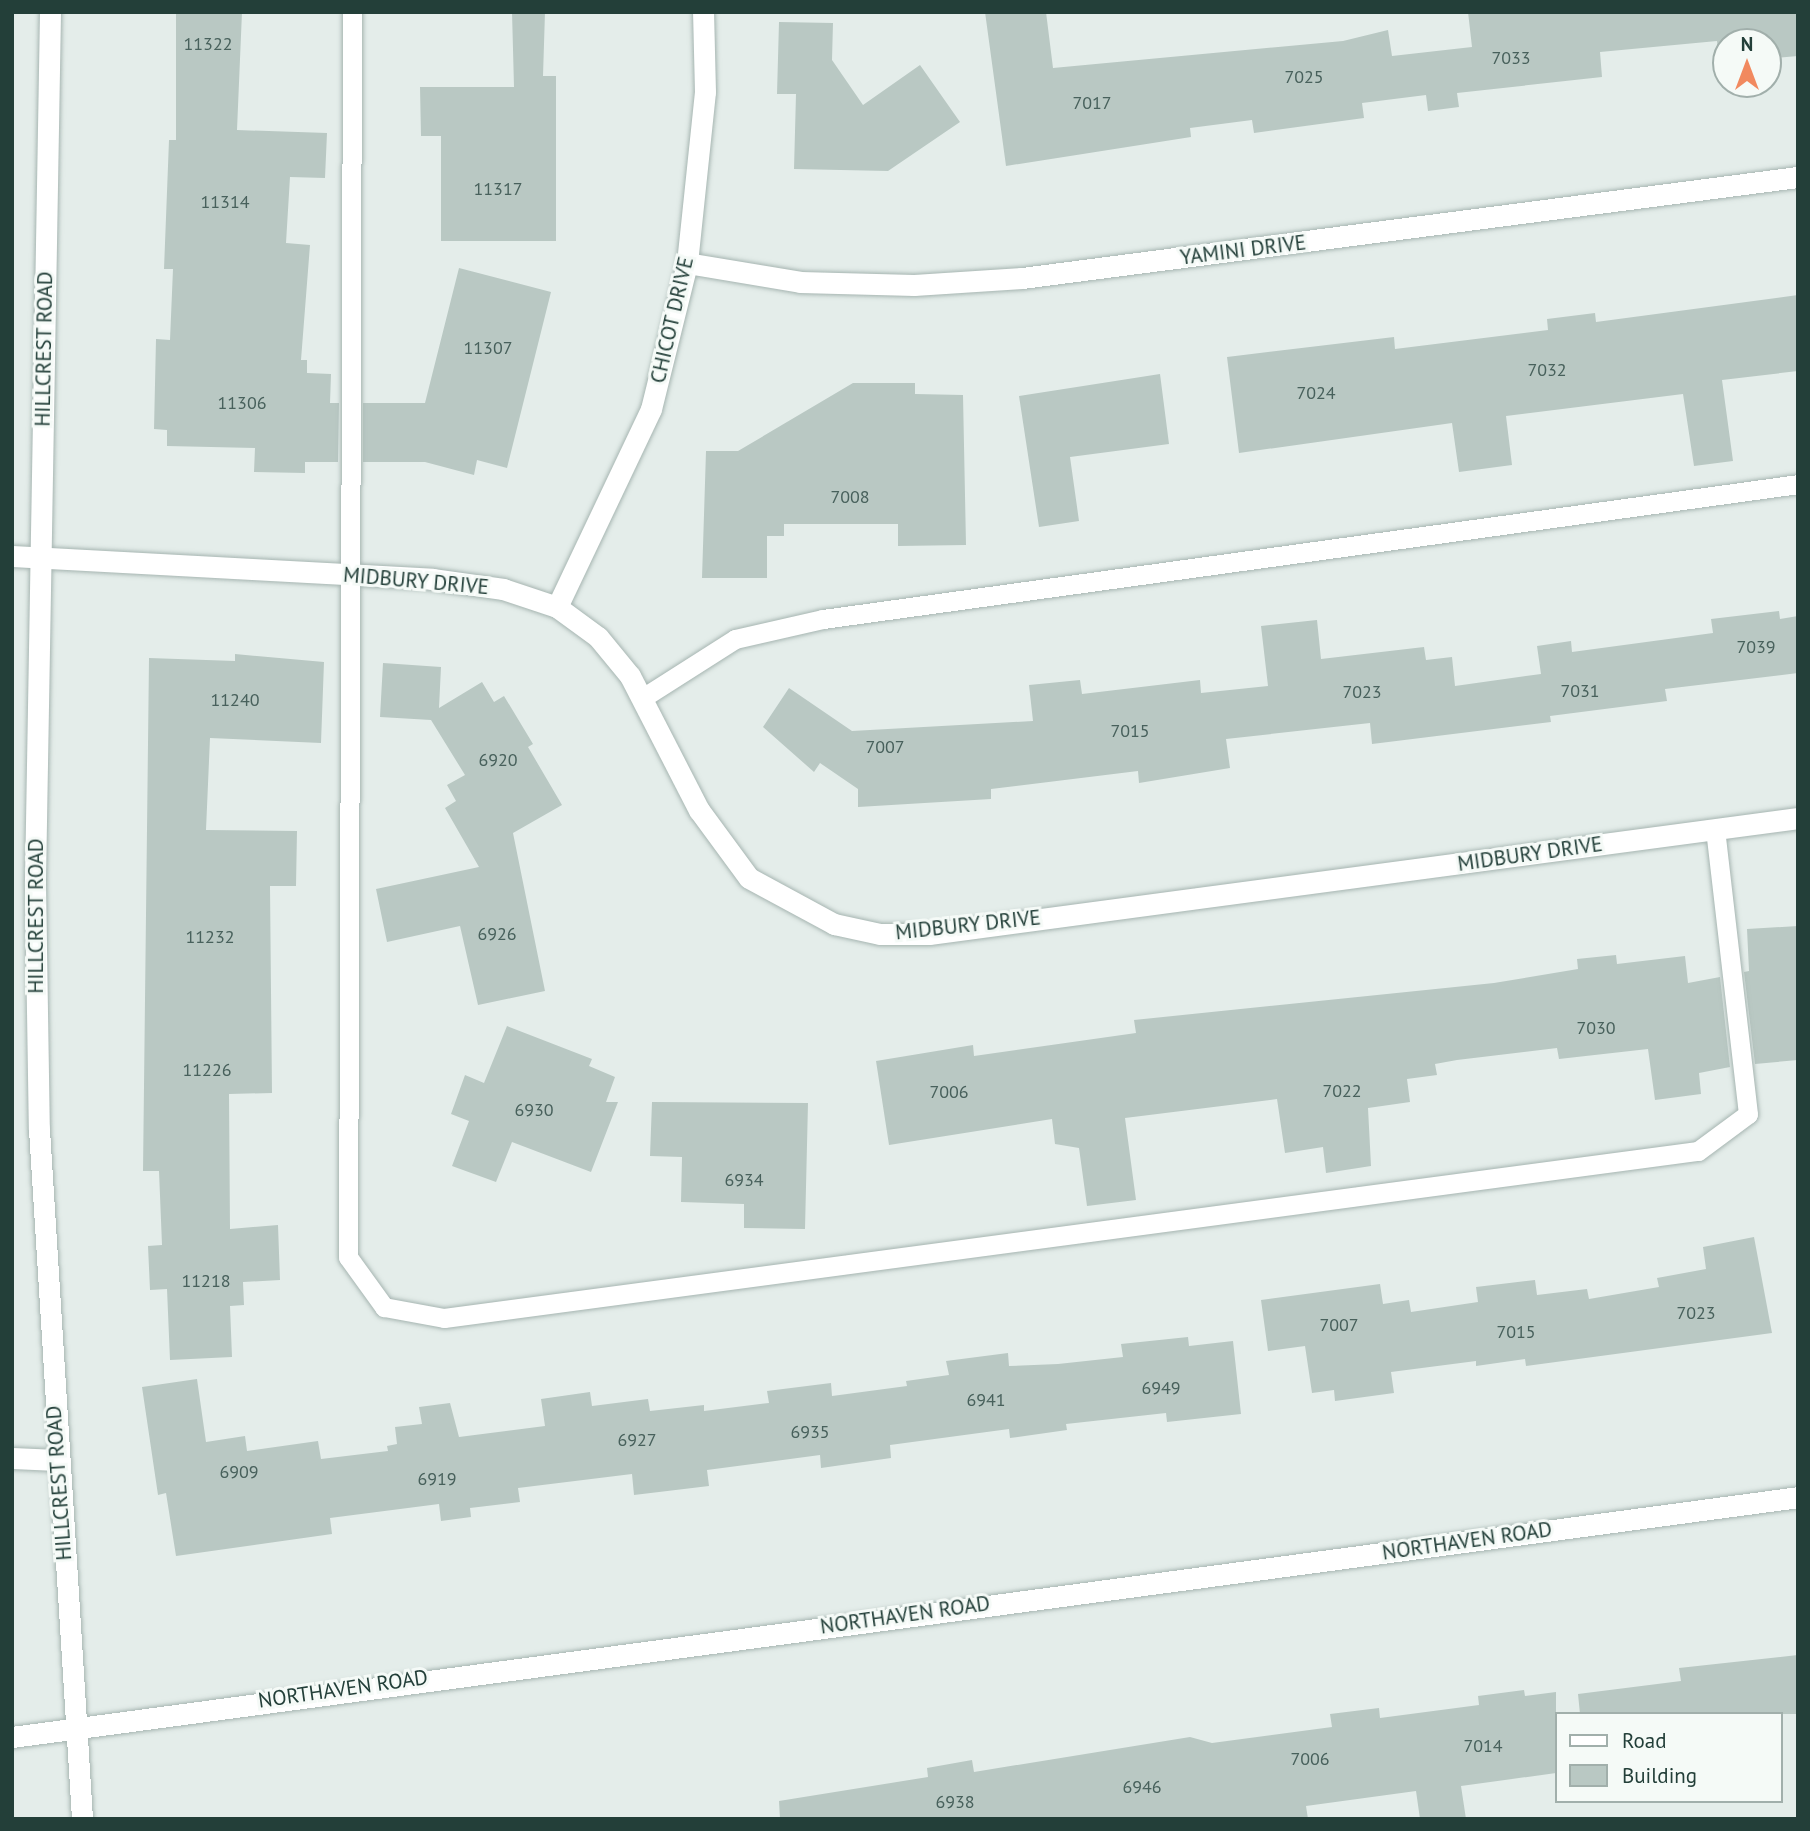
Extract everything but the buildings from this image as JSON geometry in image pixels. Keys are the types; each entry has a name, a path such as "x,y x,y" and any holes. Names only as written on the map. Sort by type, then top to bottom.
{"street":[{"name":"HILLCREST ROAD","path":"50,12 34,884 39,1129 57,1460 82,1819"},
{"name":"CHICOT DRIVE","path":"557,607 651,409 687,264 705,92 703,12"},
{"name":"YAMINI DRIVE","path":"687,264 800,282 914,285 1022,278 1798,177"},
{"path":"12,556 41,557"},
{"name":"MIDBURY DRIVE","path":"41,557 346,574 503,589 557,607 598,637 644,697 699,810 748,878 834,925 880,934 929,934 1798,818"},
{"path":"12,1458 57,1460"},
{"name":"NORTHAVEN ROAD","path":"12,1737 75,1725 1798,1497"}],"lane":[{"path":"352,12 346,574 348,1257 384,1307 444,1318 1698,1151 1748,1114 1714,829"},
{"path":"644,697 735,639 823,619 1798,484"}]}
